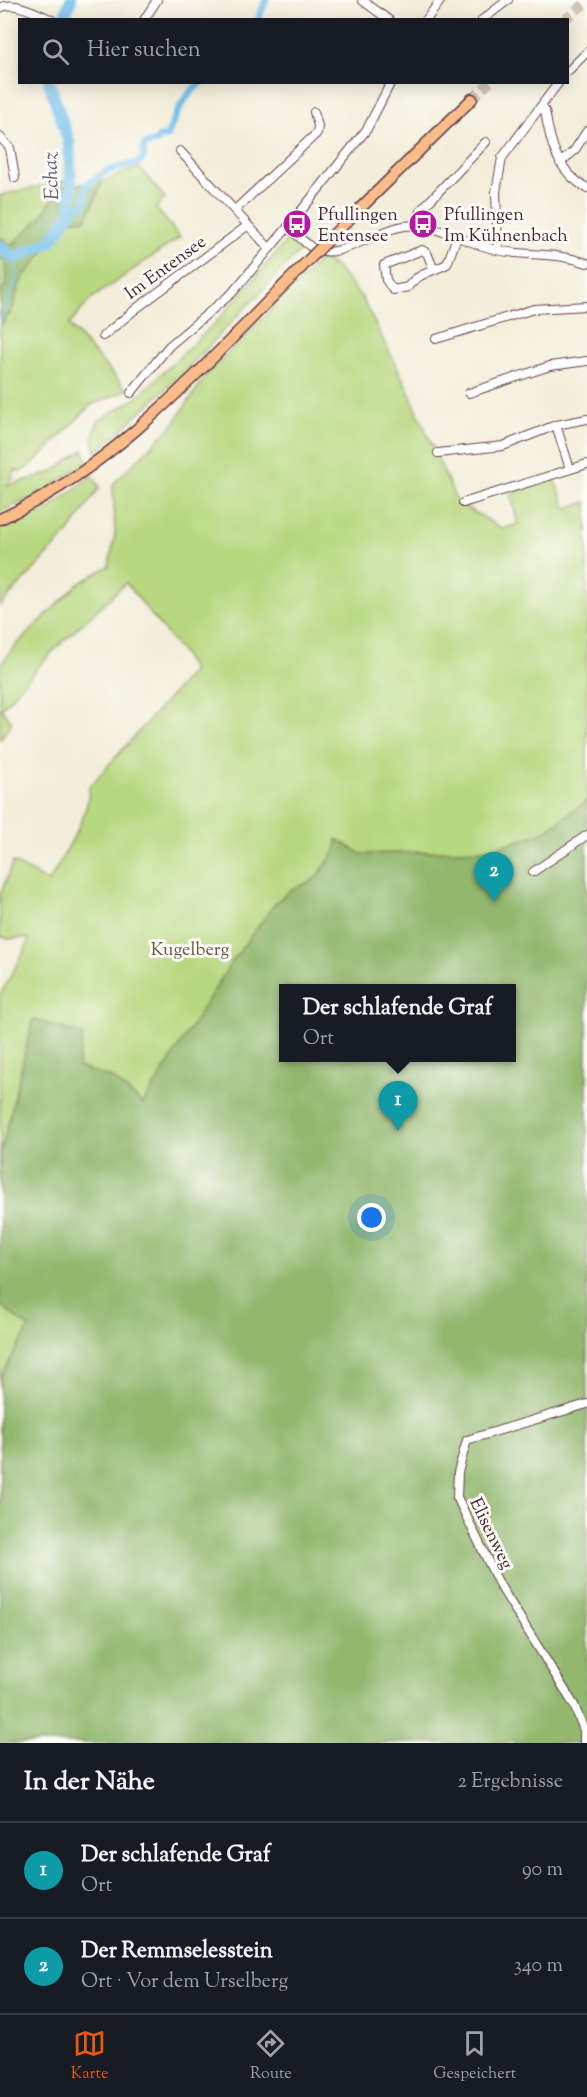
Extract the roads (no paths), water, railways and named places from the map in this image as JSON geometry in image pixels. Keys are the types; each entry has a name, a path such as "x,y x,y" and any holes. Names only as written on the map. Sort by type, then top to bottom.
{"main road":[{"path":"0,519 52,491 109,451 174,393 471,99"}],"street":[{"path":"145,18 157,0"},
{"path":"362,0 386,18"},
{"path":"428,18 441,0"},
{"path":"485,18 508,0"},
{"path":"0,8 4,4 16,5 47,18"},
{"path":"569,69 587,52"},
{"path":"131,393 169,346 232,292 288,227 367,129 390,84"},
{"path":"498,250 496,192 502,158 542,108 558,84"},
{"path":"542,108 550,142 560,163 575,182 587,188"},
{"path":"235,210 317,133 318,126 314,112"},
{"path":"560,163 574,151 587,131"},
{"path":"0,137 10,148 15,178"},
{"path":"419,226 422,210 486,142"},
{"path":"180,151 269,248"},
{"name":"Im Entensee","path":"103,336 247,226"},
{"path":"288,227 312,248 333,252 358,244 386,229 419,226 498,250 565,255 587,263"},
{"path":"434,270 427,253 422,250 384,265 386,280 393,290 408,287 413,279 434,270 447,264 457,237"},
{"path":"436,339 534,309 587,306"},
{"path":"469,393 550,366 587,361"},
{"path":"438,453 503,446 556,425 587,419"},
{"path":"556,425 570,469"},
{"path":"463,503 587,464"},
{"path":"533,872 587,835"},
{"name":"Elisenweg","path":"584,1743 584,1730 574,1705 499,1584 457,1497 458,1472 467,1440 587,1404"}],"waterway":[{"name":"Echaz","path":"64,18 71,0"},
{"path":"259,18 266,0"},
{"name":"Echaz","path":"0,246 14,258 50,242 72,210 69,142 50,84"},
{"path":"72,210 85,203 86,185 107,171 140,162 143,158 144,145 157,141 159,137 167,137 180,106 199,84"},
{"path":"0,321 17,277 14,258"}],"tunnel":[{"path":"567,18 587,2"},
{"path":"472,99 488,84"}],"place":[{"name":"Pfullingen Entensee","path":"297,224"},
{"name":"Pfullingen Im Kühnenbach","path":"423,224"},
{"name":"Der Remmselesstein","path":"494,902"},
{"name":"Der schlafende Graf","path":"398,1131"}],"park label":[{"name":"Kugelberg","path":"190,949"}]}
